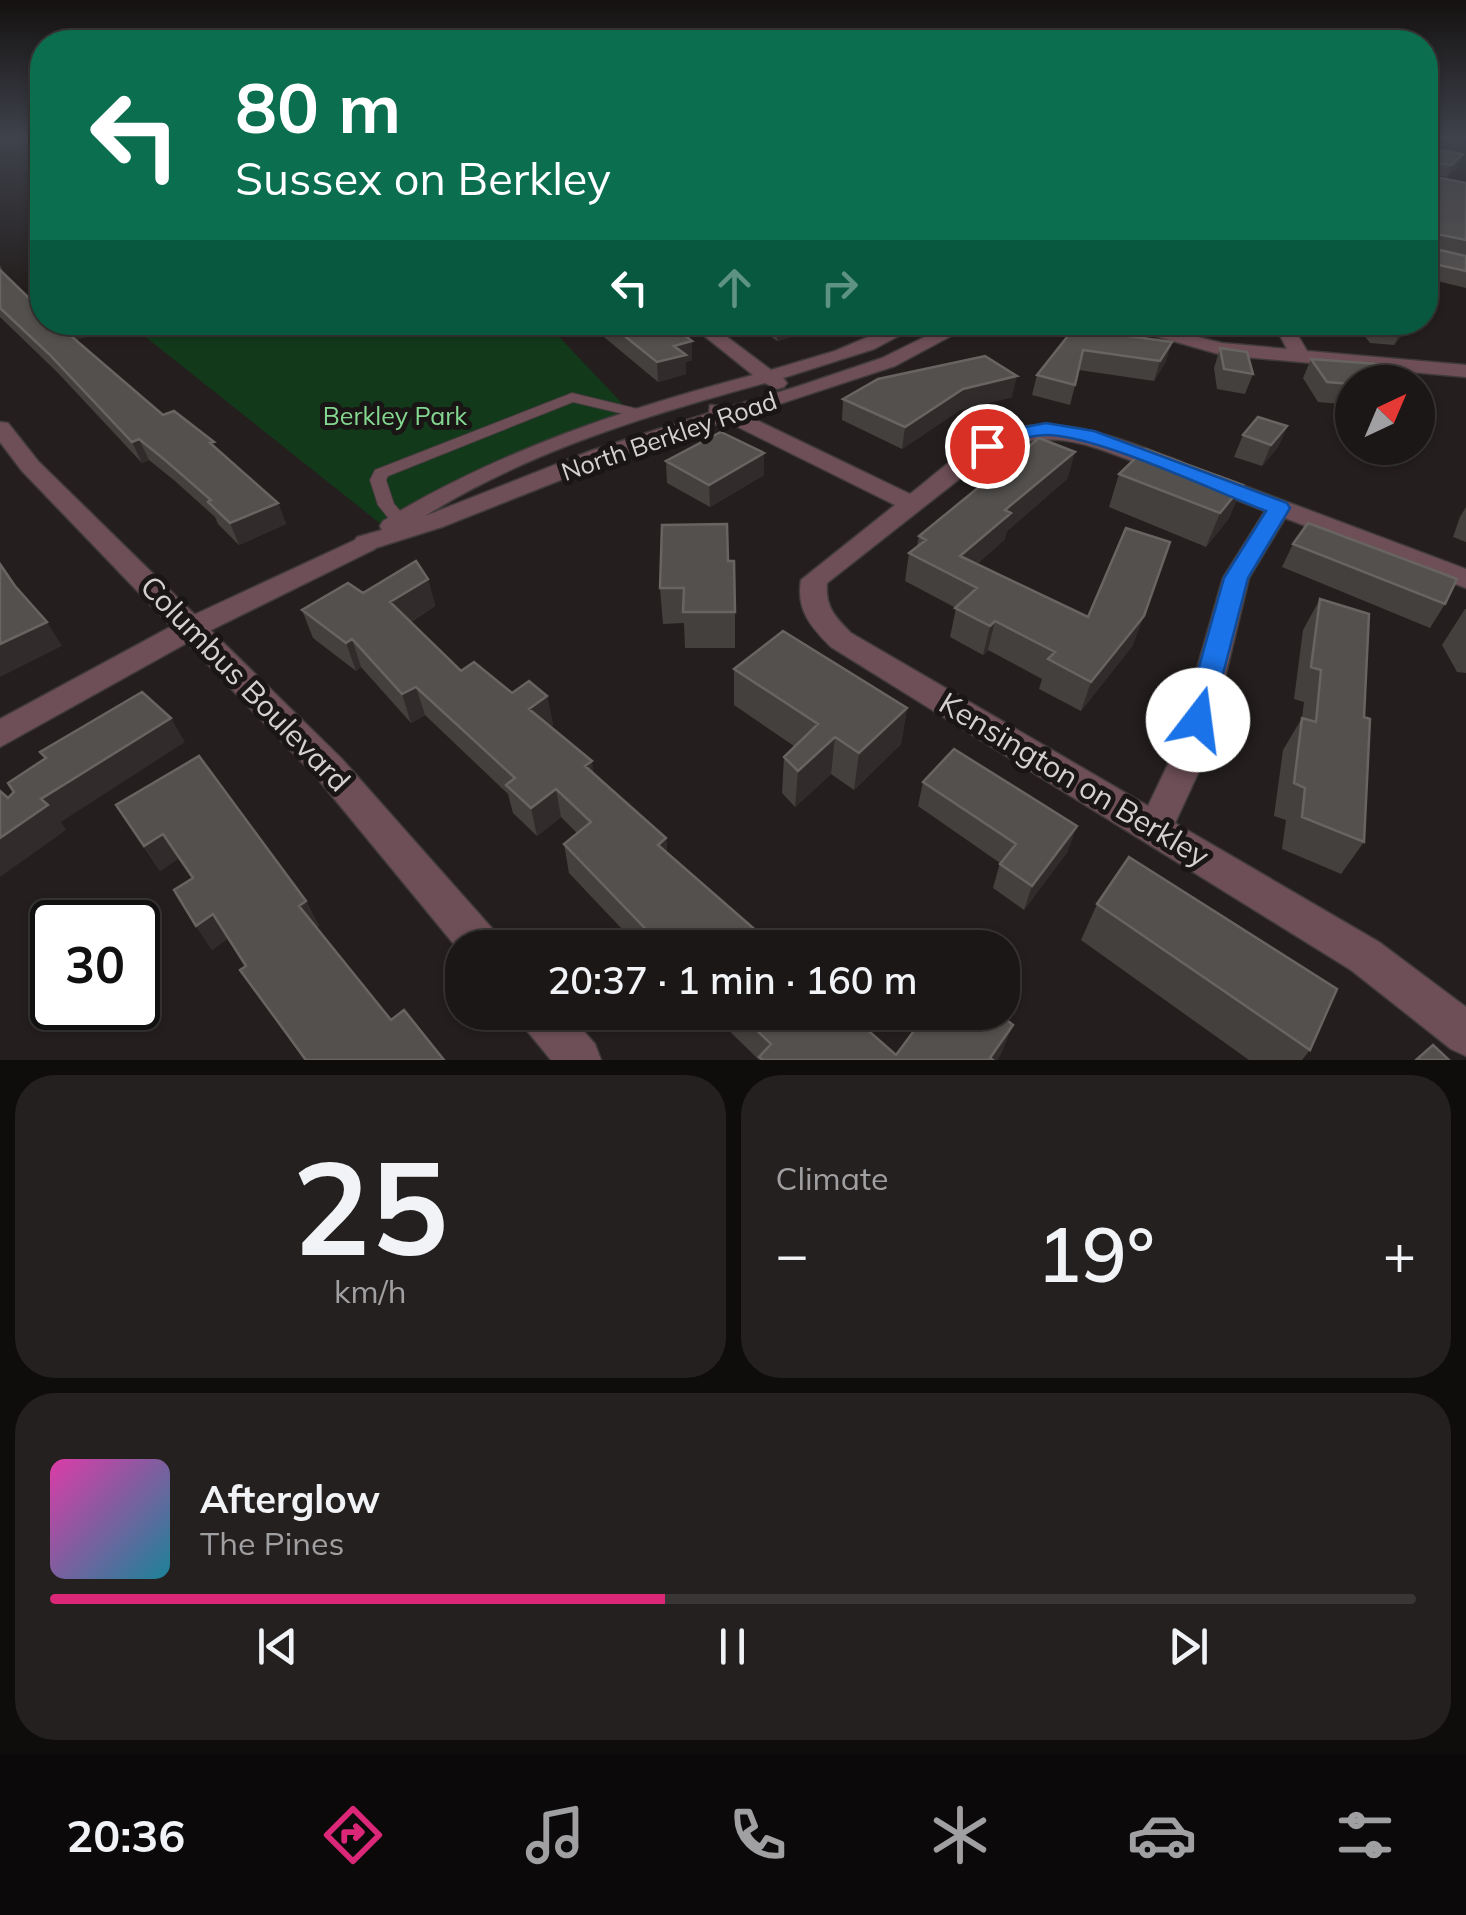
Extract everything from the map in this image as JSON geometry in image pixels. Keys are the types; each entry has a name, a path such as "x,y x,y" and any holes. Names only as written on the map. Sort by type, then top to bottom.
{"street":[{"path":"713,335 793,395"},
{"name":"North Berkley Road","path":"0,734 192,627 366,543 470,482 535,453 642,414 860,348 888,335"},
{"name":"North Berkley Road","path":"366,543 431,525 628,445 855,376 947,335"},
{"path":"1164,335 1222,350 1466,372"},
{"path":"1289,335 1301,357"},
{"path":"698,396 724,414 910,503 987,446 1006,436 1046,429 1114,444 1466,579"},
{"name":"Columbus Boulevard","path":"0,428 30,466 330,769 468,930"},
{"name":"Kensington on Berkley","path":"910,503 814,580 810,598 816,614 841,640 1365,956 1466,1034"},
{"path":"1155,828 1189,756 1236,578 1279,508"},
{"path":"554,1030 580,1060"}],"lane":[{"path":"400,520 386,505 378,480 381,473 572,397 642,414"}],"green space":[{"name":"Berkley Park","path":"143,335 557,335 634,416 535,453 387,529"}],"building":[{"path":"1438,188 1466,188 1466,240 1438,234"},
{"path":"1438,250 1466,256 1466,271 1438,265"},
{"path":"0,270 30,299 30,335 70,335 163,415 174,411 214,442 210,443 278,503 230,523 208,502 211,500 165,460 139,439 132,442 0,308"},
{"path":"623,335 684,335 692,341 674,346 686,355 657,362"},
{"path":"1069,335 1121,335 1172,342 1160,361 1083,350 1075,385 1037,375"},
{"path":"1220,348 1247,352 1253,374 1224,369"},
{"path":"985,356 1017,376 963,389 905,427 843,399 878,379"},
{"path":"1311,359 1378,365 1335,365 1335,383 1327,382"},
{"path":"1258,417 1287,426 1271,445 1243,435"},
{"path":"721,432 764,453 709,485 666,461"},
{"path":"1039,438 1075,452 1005,510 1011,513 960,556 1088,617 1126,528 1170,542 1144,616 1091,682 1048,659 1055,652 995,621 990,626 955,608 977,588 909,553 926,540 919,536"},
{"path":"1145,449 1243,485 1220,513 1119,474"},
{"path":"1308,523 1457,579 1445,604 1293,544"},
{"path":"727,524 728,561 734,561 735,612 683,612 684,588 660,588 662,525"},
{"path":"416,561 428,579 390,602 461,671 474,662 512,693 529,681 547,696 529,709 592,761 585,766 666,838 658,845 755,930 647,930 564,844 591,822 556,789 531,808 506,785 515,778 416,687 402,694 352,639 346,643 302,610 348,583 363,593"},
{"path":"0,564 47,622 0,644"},
{"path":"1320,599 1369,614 1364,717 1370,719 1364,842 1302,817 1305,788 1294,783 1302,718 1316,722 1321,670 1311,667"},
{"path":"783,631 907,708 859,753 835,737 798,771 784,757 818,724 734,669"},
{"path":"142,692 171,718 41,799 48,805 0,838 0,791 8,798 14,792 8,783 46,758 40,752"},
{"path":"954,749 1077,826 1032,886 1000,864 1016,844 923,782"},
{"path":"199,756 306,901 299,906 391,1020 404,1010 444,1060 306,1060 240,970 246,966 213,914 196,926 174,890 193,878 163,834 144,846 116,805"},
{"path":"1129,857 1337,989 1310,1050 1097,904"},
{"path":"757,1030 868,1030 896,1055 915,1030 1010,1030 990,1058 993,1060 763,1060 759,1057 771,1044"},
{"path":"1433,1045 1449,1060 1416,1060"}],"route":[{"path":"987,446 1006,436 1046,429 1088,435 1279,508 1236,578 1198,720"}]}
